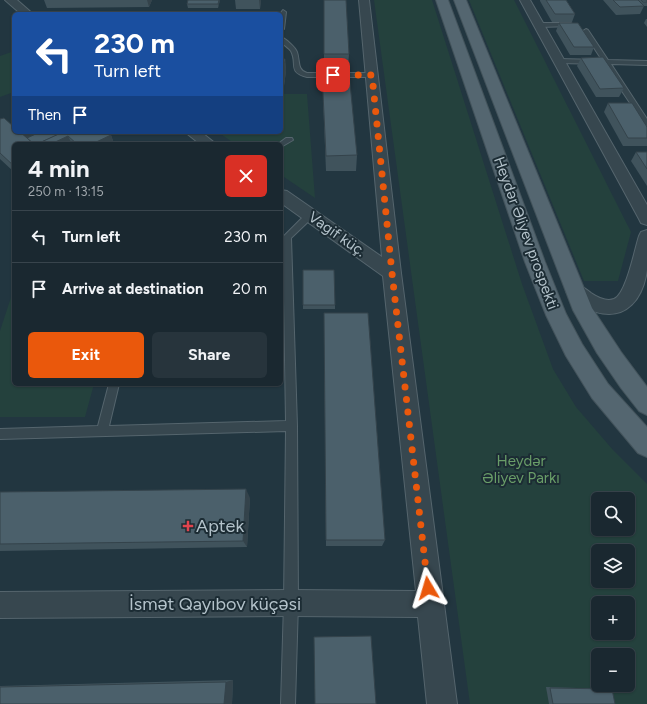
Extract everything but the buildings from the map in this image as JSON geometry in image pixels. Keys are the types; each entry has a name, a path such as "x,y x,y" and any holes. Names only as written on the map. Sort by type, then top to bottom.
{"main road":[{"name":"Heydər Əliyev prospekti","path":"442,0 535,262 556,315 574,350 600,391 647,445"},
{"name":"Heydər Əliyev prospekti","path":"460,0 583,310 600,340 624,376 647,404"}],"street":[{"path":"10,0 25,12"},
{"path":"364,0 392,273 442,704"},
{"path":"525,0 647,219"},
{"path":"195,134 206,142"},
{"name":"Vagif küç.","path":"283,196 392,273"},
{"path":"575,291 589,301 602,306 617,306 624,302 632,289 647,236"},
{"name":"İsmət Qayıbov küçəsi","path":"0,605 291,603 430,604"}],"lane":[{"path":"539,25 576,25"},
{"path":"586,31 647,124"},
{"path":"283,41 294,52 297,69 300,73 307,75 372,75"},
{"path":"558,61 647,63"},
{"path":"283,144 289,140"},
{"path":"288,704 291,603 292,426 288,237 310,215"},
{"path":"102,431 113,386"},
{"path":"0,434 292,426"}],"green space":[{"name":"Heydər Əliyev Parkı","path":"374,0 432,0 522,284 553,369 576,407 613,450 647,484 647,704 470,704"},
{"path":"469,0 514,0 631,232 618,281 584,281"},
{"path":"12,52 12,93 0,97 0,56"},
{"path":"283,94 307,94 315,198 283,176 283,142 232,142 221,134 283,134"},
{"path":"12,294 12,386 93,386 85,417 0,417 0,331"}],"place":[{"name":"Aptek","path":"188,526"}],"route":[{"path":"333,75 372,75 392,273 428,588"}]}
